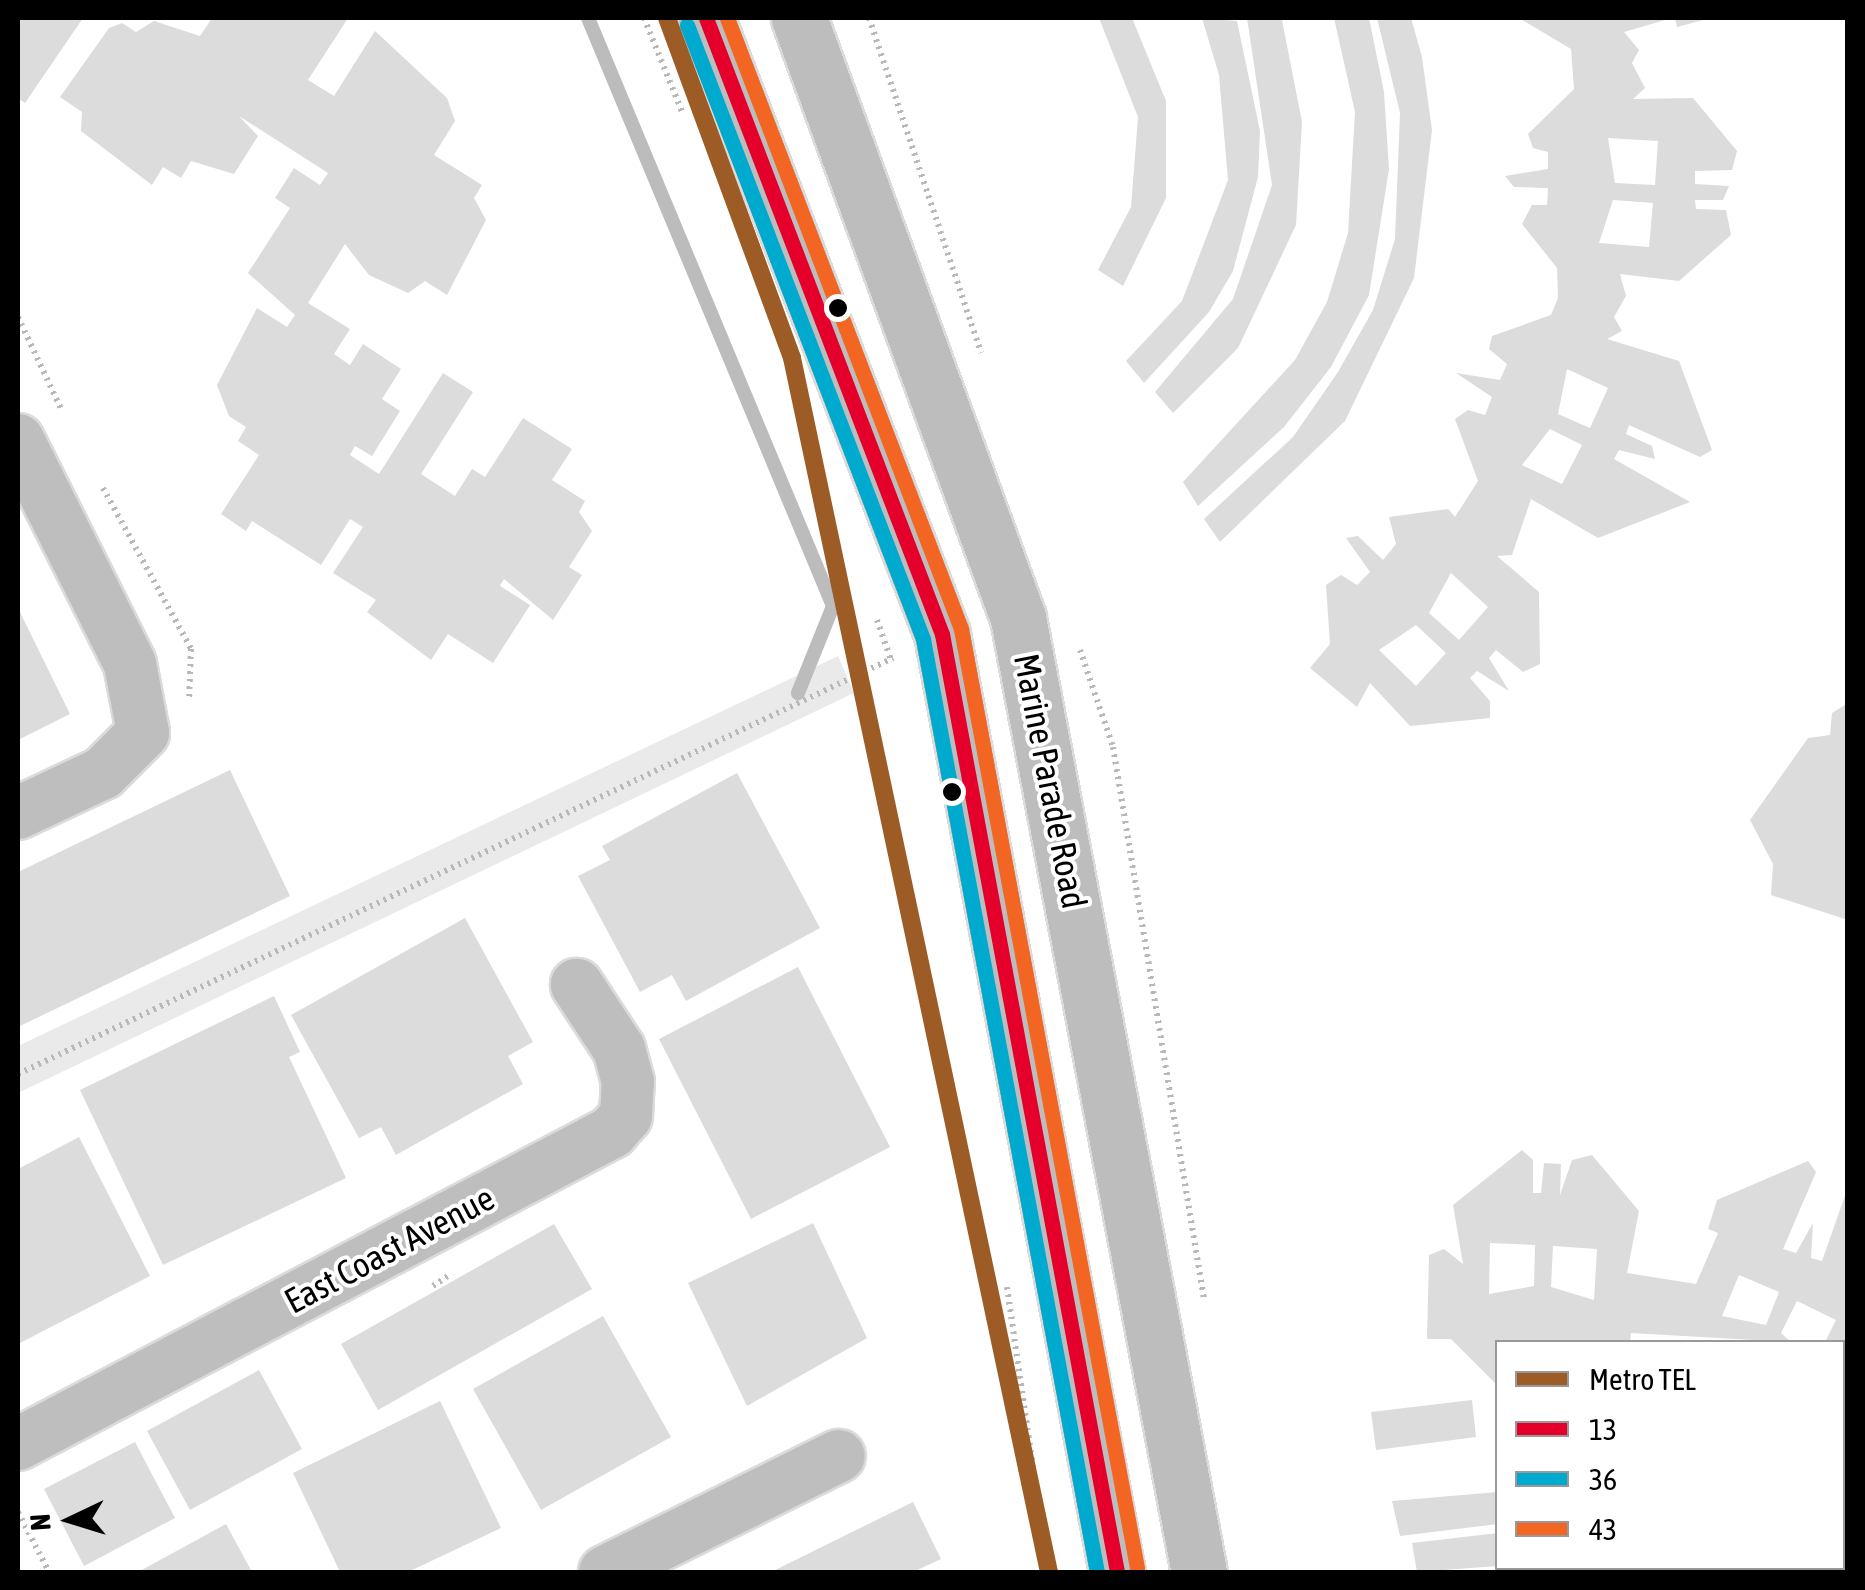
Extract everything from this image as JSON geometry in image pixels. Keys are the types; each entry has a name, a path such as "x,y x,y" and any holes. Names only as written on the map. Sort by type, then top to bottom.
{"main road":[{"path":"706,18 942,634 1117,1572"},
{"name":"Marine Parade Road","path":"798,18 1018,618 1199,1572"}],"street":[{"path":"18,440 130,664 143,733 103,772 18,813"},
{"name":"East Coast Avenue","path":"18,1444 612,1132 626,1116 628,1082 611,1033 576,985"},
{"path":"605,1572 839,1456"}],"path":[{"path":"644,18 687,125"},
{"path":"872,607 895,675"},
{"path":"18,1074 942,634"},
{"path":"1005,1274 1048,1572"},
{"path":"18,1512 49,1572"}],"shaded area":[{"path":"838,656 854,693 18,1093 18,1046"}],"building":[{"path":"18,18 83,18 25,103 18,98"},
{"path":"212,18 348,18 308,80 334,96 375,31 447,98 455,121 434,155 482,185 474,198 486,220 447,295 425,281 408,293 369,275 345,244 308,303 350,329 334,354 350,365 363,344 401,369 382,399 400,411 372,456 355,446 350,455 379,474 443,373 473,392 421,474 455,496 472,469 485,477 523,418 572,449 552,480 585,501 579,512 592,531 569,567 582,575 553,620 504,579 500,586 530,605 493,663 448,634 431,660 367,612 376,600 333,573 363,527 350,519 321,565 252,521 246,531 221,514 259,455 238,441 246,427 229,416 217,385 257,308 287,327 295,315 248,273 290,208 275,198 294,168 320,185 328,173 239,116 258,136 234,174 191,161 181,178 163,167 152,185 81,131 82,112 60,97 109,28 122,23 136,32 154,21 200,36"},
{"path":"1099,18 1132,18 1166,101 1166,198 1123,286 1098,270 1131,207 1138,117"},
{"path":"1202,18 1237,21 1260,131 1258,177 1233,271 1209,312 1144,383 1126,361 1182,301 1228,180 1219,75"},
{"path":"1247,18 1282,20 1302,122 1296,225 1238,348 1173,413 1155,392 1233,299 1272,185"},
{"path":"1334,18 1369,18 1384,92 1389,169 1369,295 1331,367 1284,427 1198,506 1183,482 1295,360 1327,302 1348,233 1355,112"},
{"path":"1377,18 1411,18 1422,57 1432,130 1414,278 1345,421 1220,542 1204,519 1293,437 1338,372 1373,310 1395,239 1400,113"},
{"path":"1519,18 1672,18 1624,32 1639,50 1632,63 1645,88 1633,99 1693,98 1737,151 1732,170 1695,171 1695,184 1729,186 1723,200 1695,200 1696,209 1726,210 1731,235 1679,281 1620,274 1626,296 1614,317 1622,331 1607,339 1679,361 1712,450 1700,457 1629,425 1626,434 1652,446 1655,459 1619,450 1614,459 1690,502 1598,538 1531,499 1512,555 1497,556 1539,592 1540,664 1523,672 1496,650 1489,658 1509,691 1477,671 1470,678 1490,701 1490,718 1410,726 1370,683 1357,707 1310,668 1330,644 1326,585 1341,575 1357,585 1370,572 1346,538 1358,536 1383,560 1396,544 1389,517 1448,509 1455,517 1478,481 1455,419 1468,410 1485,415 1492,397 1456,373 1500,380 1507,364 1489,349 1492,336 1551,315 1558,298 1557,268 1522,224 1532,205 1547,205 1548,188 1514,187 1505,176 1548,169 1548,152 1533,148 1528,134 1574,89 1571,49","holes":["1608,138 1658,141 1655,185 1615,183","1613,200 1653,203 1649,247 1599,243","1567,369 1608,388 1590,428 1558,414","1550,429 1582,445 1562,484 1522,465","1451,573 1488,607 1459,640 1429,613","1416,625 1446,653 1416,686 1379,650"]},
{"path":"1675,18 1707,18 1707,19 1677,27"},
{"path":"18,608 70,714 18,740"},
{"path":"1848,703 1848,920 1771,895 1773,864 1750,820 1808,738 1830,735 1832,713"},
{"path":"230,770 290,896 18,1027 18,872"},
{"path":"737,773 820,928 686,1001 672,975 640,992 578,876 610,860 602,846"},
{"path":"465,918 533,1042 508,1056 523,1084 396,1155 381,1127 359,1138 291,1015"},
{"path":"798,967 890,1147 751,1219 659,1039"},
{"path":"274,996 300,1052 289,1057 346,1178 163,1265 80,1090"},
{"path":"79,1137 150,1276 18,1344 18,1169"},
{"path":"1522,1150 1533,1160 1533,1193 1541,1193 1544,1163 1561,1164 1560,1195 1572,1160 1592,1155 1639,1211 1627,1273 1696,1284 1718,1233 1708,1229 1717,1200 1808,1161 1816,1172 1783,1249 1796,1253 1813,1223 1811,1258 1822,1261 1848,1187 1848,1408 1845,1340 1826,1340 1836,1320 1797,1301 1781,1333 1789,1340 1631,1333 1630,1340 1495,1340 1495,1383 1451,1339 1427,1339 1429,1255 1444,1249 1463,1264 1453,1205","holes":["1490,1243 1535,1245 1534,1286 1489,1294","1553,1246 1597,1249 1594,1300 1551,1287","1739,1275 1779,1292 1766,1325 1722,1316"]},
{"path":"813,1223 867,1338 747,1406 688,1283"},
{"path":"554,1224 592,1289 378,1410 341,1344"},
{"path":"603,1316 671,1437 541,1510 473,1389"},
{"path":"259,1370 302,1449 190,1510 147,1431"},
{"path":"1472,1400 1476,1437 1376,1450 1371,1412"},
{"path":"440,1401 501,1528 408,1572 340,1572 293,1473"},
{"path":"135,1442 175,1518 84,1566 44,1489"},
{"path":"1495,1492 1495,1524 1400,1536 1392,1501"},
{"path":"913,1502 941,1559 913,1572 771,1572"},
{"path":"226,1524 252,1572 138,1572"},
{"path":"1495,1533 1495,1566 1417,1572 1412,1543"},
{"path":"1575,1570 1694,1572 1584,1572"},
{"path":"1722,1570 1778,1572 1728,1572"}],"waterway":[{"path":"588,18 833,606 798,693"}],"metro line":[{"name":"TEL","path":"667,18 792,358 1049,1572"}],"transit line":[{"name":"13","path":"706,18 942,634 1117,1572"},
{"name":"43","path":"727,18 961,629 1137,1568"},
{"name":"36","path":"687,25 923,639 1097,1572"}]}
